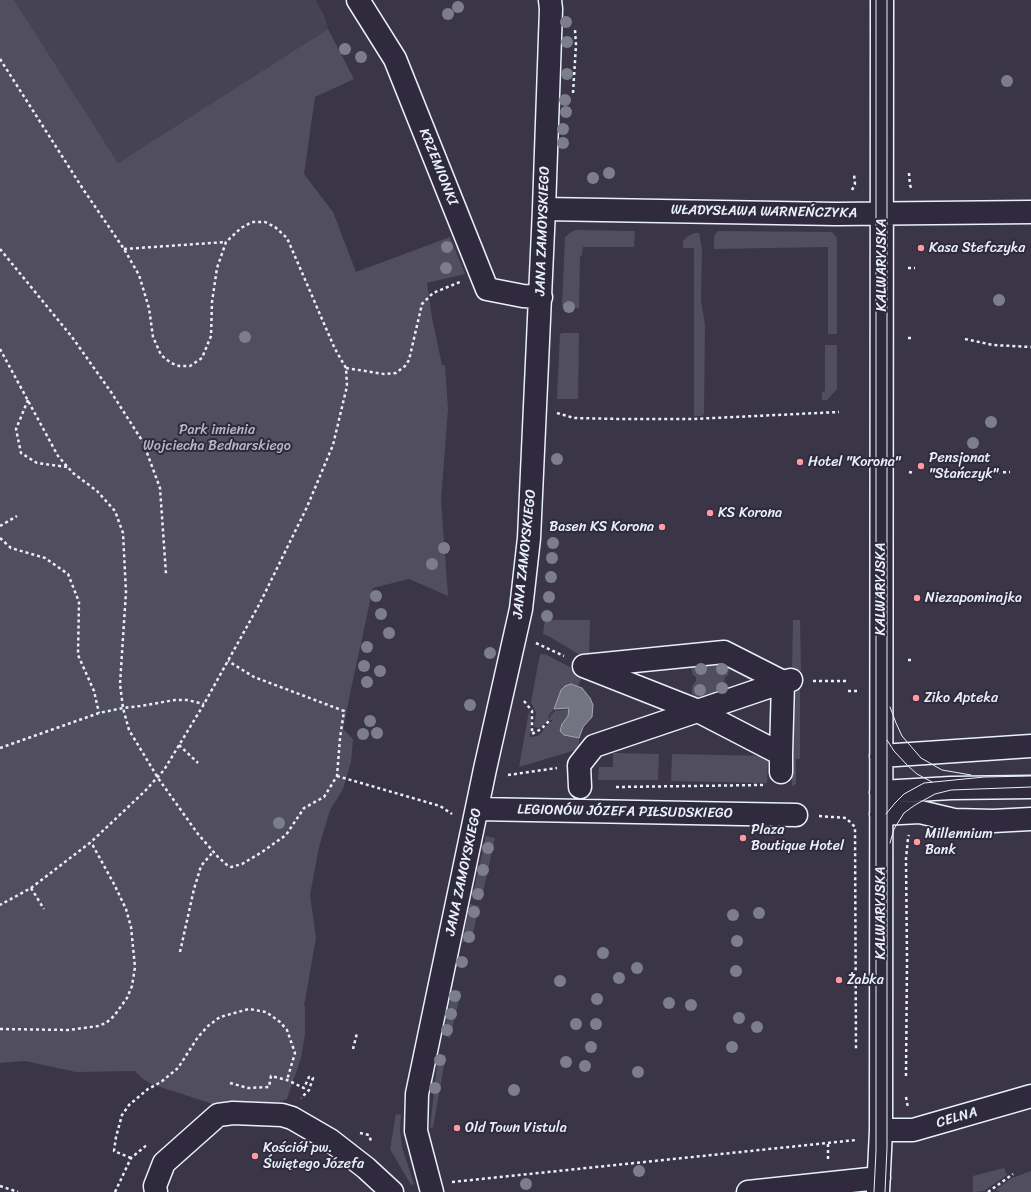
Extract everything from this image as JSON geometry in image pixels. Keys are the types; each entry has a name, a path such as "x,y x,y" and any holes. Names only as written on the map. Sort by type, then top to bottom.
{"street":[{"name":"KRZEMIONKI","path":"358,0 394,59 487,289 523,296 541,297"},
{"name":"JANA ZAMOYSKIEGO","path":"439,1187 416,1131 417,1094 521,609 529,538 541,297 551,9 550,0"},
{"name":"KALWARYJSKA","path":"879,1185 881,1130 882,0"},
{"name":"WŁADYSŁAWA WARNEŃCZYKA","path":"544,209 836,214 1031,212"},
{"path":"724,652 794,681 776,771 698,711 584,666 724,652"},
{"path":"580,787 579,765 594,746 794,681"},
{"path":"881,756 1031,746"},
{"path":"881,792 952,788 1031,787"},
{"name":"LEGIONÓW JÓZEFA PIŁSUDSKIEGO","path":"477,809 796,815"},
{"path":"881,814 920,812 954,820 993,821 1031,819"},
{"name":"CELNA","path":"881,1130 913,1130 1031,1096"},
{"path":"156,1192 155,1186 164,1163 218,1115 233,1113 282,1115 292,1118 330,1140 366,1168 392,1192"},
{"path":"748,1192 879,1185"}],"path":[{"path":"573,98 576,45 575,23"},
{"path":"0,59 83,189 124,249 139,276 149,308 153,337 160,355 171,363 179,366 190,366 202,358 211,336 212,302 217,268 226,242 241,228 252,222 265,222 275,227 287,238 335,349 346,368 347,386 330,453 307,507 260,603 204,704 158,778 91,842 31,888 0,905"},
{"path":"910,173 910,185 915,193"},
{"path":"848,192 854,188 854,174"},
{"path":"124,249 226,242"},
{"path":"0,249 72,337 111,392 143,442 160,488 166,574"},
{"path":"908,268 915,268"},
{"path":"346,368 384,374 396,373 405,366 409,360 422,304 433,292 460,282"},
{"path":"908,338 914,338"},
{"path":"965,339 993,345 1031,347"},
{"path":"0,349 58,456 72,473 97,491 116,511 123,533 126,592 120,684 123,708 129,730 158,778 198,834 213,852 231,867 242,864 286,835 304,808 324,797 337,776 344,711 254,677 228,661"},
{"path":"28,400 16,429 21,453 37,463 67,467"},
{"path":"551,411 574,418 620,419 693,419 839,412"},
{"path":"909,472 914,473"},
{"path":"955,474 1010,472"},
{"path":"0,526 17,516"},
{"path":"0,538 11,548 45,558 68,574 79,602 78,655 94,691 99,713"},
{"path":"542,645 560,654"},
{"path":"908,660 913,660"},
{"path":"794,681 848,681"},
{"path":"848,691 859,691"},
{"path":"0,748 99,713 175,700 187,700 204,704"},
{"path":"524,701 532,711 532,734 541,729 551,719"},
{"path":"179,745 198,763"},
{"path":"508,775 553,769"},
{"path":"580,787 776,771"},
{"path":"337,776 440,806 453,814"},
{"path":"796,815 846,818 855,827 856,1057"},
{"path":"906,1082 908,960 906,859 908,838 910,833"},
{"path":"0,1029 70,1030 98,1026 114,1016 127,998 132,986 135,967 131,926 126,909 91,842"},
{"path":"180,952 194,889 201,866 213,852"},
{"path":"31,888 44,909"},
{"path":"131,1158 114,1151 122,1115 129,1104 178,1068 198,1037 208,1026 220,1017 249,1009 266,1012 280,1022 287,1030 295,1053 287,1080"},
{"path":"353,1049 357,1033"},
{"path":"230,1083 248,1088 269,1087 271,1076 287,1080 304,1088 309,1077 313,1078 309,1090 299,1099"},
{"path":"906,1090 906,1097"},
{"path":"439,1187 856,1141 856,1134"},
{"path":"828,1144 828,1165"},
{"path":"115,1192 131,1158 147,1145"},
{"path":"988,1192 1013,1174"},
{"path":"0,1186 18,1192"}],"shaded area":[{"path":"14,0 318,0 316,1 324,15 328,29 118,163"}],"green space":[{"name":"Park imienia Wojciecha Bednarskiego","path":"0,0 14,0 118,163 328,29 354,79 315,97 304,174 333,212 356,272 450,237 465,274 427,283 432,318 442,365 445,365 448,409 441,500 448,596 409,579 373,588 343,729 353,739 351,762 343,789 330,810 319,847 310,895 316,938 304,1006 305,1034 301,1058 287,1099 275,1103 263,1104 228,1101 213,1104 151,1084 135,1071 76,1072 25,1061 0,1063"},
{"path":"576,230 635,231 634,247 583,247 582,255 580,256 579,308 562,306 565,237"},
{"path":"718,231 832,232 837,238 837,334 828,334 828,247 714,249 714,236"},
{"path":"694,233 699,233 702,249 701,301 705,325 704,414 702,416 694,416 694,248 683,248 683,241"},
{"path":"579,333 578,399 557,399 560,334"},
{"path":"825,345 837,345 837,389 827,400 822,400 822,392 825,391"},
{"path":"545,620 590,620 589,659 543,634"},
{"path":"793,620 800,620 801,671 792,671"},
{"path":"540,654 547,655 583,674 578,686 563,687 554,709 548,716 550,719 539,728 534,727 536,713 531,702"},
{"path":"714,662 728,664 729,671 724,681 728,685 730,692 714,697 712,694 708,694 706,697 696,697 692,694 692,686 696,681 696,677 693,675 691,667 693,663 707,663 712,665"},
{"path":"792,689 800,689 800,759 796,759 796,784 792,786"},
{"path":"569,709 568,716 562,724 564,735 579,738 579,749 519,767 529,711 531,721 530,737 538,736 544,730 543,729 553,720 550,716 555,711"},
{"path":"613,753 659,754 658,780 598,780 599,767 613,767"},
{"path":"672,754 768,756 767,783 671,781"},
{"path":"486,836 495,838 481,901 472,898"},
{"path":"470,904 479,906 471,942 462,942"},
{"path":"452,991 461,991 450,1038 443,1035"},
{"path":"446,1055 433,1127 430,1128 438,1056"},
{"path":"396,1114 401,1115 400,1130 402,1147 414,1184 411,1185 390,1149"},
{"path":"1004,1168 1007,1175 984,1191 973,1192 973,1176"},
{"path":"1031,1171 1031,1192 1000,1192 995,1190 1012,1178"}],"water":[{"path":"571,684 582,688 590,698 593,705 592,717 583,727 579,738 564,735 560,731 562,724 568,716 569,708 554,709 561,690 565,686"}],"tram line":[{"path":"874,1192 876,1151 876,0"},
{"path":"885,1192 887,1148 887,0"},
{"path":"890,707 902,736 921,758 942,770 971,775"},
{"path":"887,740 894,751 907,765 917,774 932,782"},
{"path":"886,814 904,794 924,783 984,777 1031,776"},
{"path":"890,843 894,829 904,813 935,794 951,790 1031,787"}],"place":[{"name":"Kasa Stefczyka","path":"921,248"},
{"name":"Hotel \"Korona\"","path":"800,462"},
{"name":"Pensjonat \"Stańczyk\"","path":"921,466"},
{"name":"KS Korona","path":"710,513"},
{"name":"Basen KS Korona","path":"662,527"},
{"name":"Niezapominajka","path":"917,598"},
{"name":"Ziko Apteka","path":"916,698"},
{"name":"Plaza Boutique Hotel","path":"743,838"},
{"name":"Millennium Bank","path":"917,842"},
{"name":"Żabka","path":"839,980"},
{"name":"Old Town Vistula","path":"457,1128"},
{"name":"Kościół pw. Świętego Józefa","path":"255,1156"}]}
